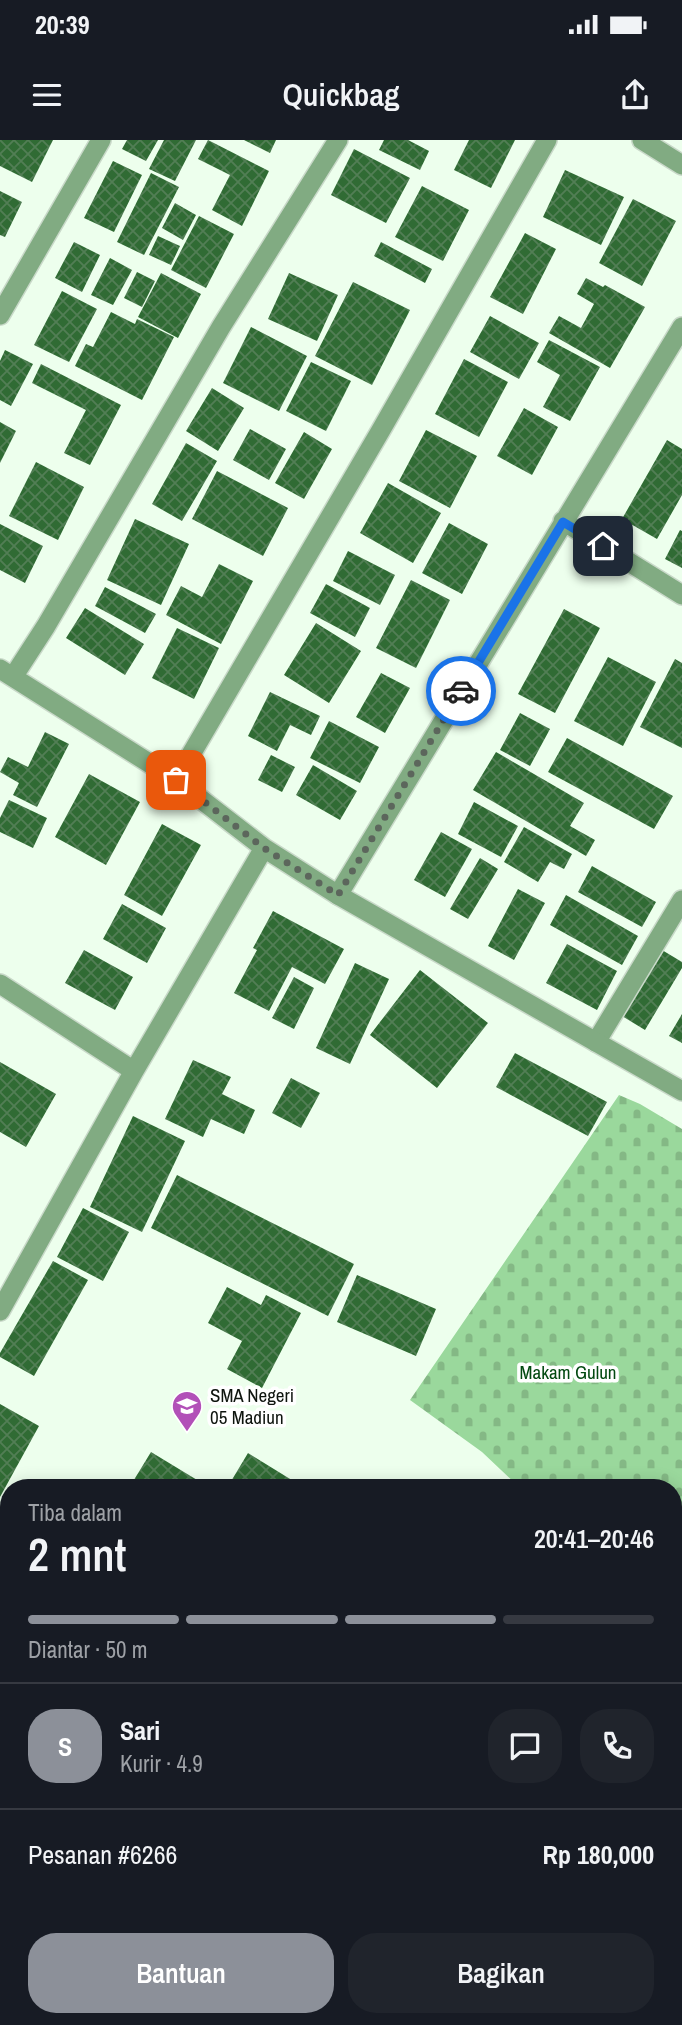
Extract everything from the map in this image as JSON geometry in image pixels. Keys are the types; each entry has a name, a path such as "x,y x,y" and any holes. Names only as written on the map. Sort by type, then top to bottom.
{"street":[{"path":"0,315 101,140"},
{"path":"338,140 221,327 46,626 6,673 176,780 264,848 338,895 682,1091"},
{"path":"176,780 382,430 547,140"},
{"path":"642,140 682,165"},
{"path":"338,895 682,327"},
{"path":"563,522 682,595"},
{"path":"0,1311 134,1071 264,848"},
{"path":"596,1042 682,900"},
{"path":"0,984 134,1071"}],"green space":[{"name":"Makam Gulun","path":"619,1095 682,1129 682,1479 511,1479 482,1452 410,1400"}],"building":[{"path":"0,140 53,140 32,182 0,166"},
{"path":"127,140 158,140 146,161 122,149"},
{"path":"164,140 196,140 175,181 149,169"},
{"path":"208,140 269,171 242,226 212,210 230,175 198,159"},
{"path":"244,140 276,140 270,153"},
{"path":"384,140 408,140 429,151 420,170 379,150"},
{"path":"469,140 515,140 491,188 454,170"},
{"path":"354,149 410,178 386,223 331,195"},
{"path":"113,161 142,175 114,232 84,218"},
{"path":"565,170 624,197 601,245 543,217"},
{"path":"151,173 179,187 144,255 117,242"},
{"path":"422,186 469,210 443,261 395,237"},
{"path":"0,191 22,202 5,237 0,235"},
{"path":"633,199 676,221 642,286 599,263"},
{"path":"175,203 196,215 183,240 162,228"},
{"path":"199,216 234,234 206,288 171,270"},
{"path":"525,233 556,249 523,314 490,297"},
{"path":"158,236 180,246 171,265 149,255"},
{"path":"74,242 100,255 82,292 55,278"},
{"path":"381,242 432,269 425,283 374,256"},
{"path":"110,258 132,270 113,305 91,295"},
{"path":"137,272 155,281 142,307 124,298"},
{"path":"161,273 201,294 178,338 138,317"},
{"path":"289,273 338,295 317,341 268,319"},
{"path":"586,278 645,307 610,368 549,333 559,316 581,328 594,304 577,294"},
{"path":"353,282 410,310 372,385 315,356"},
{"path":"62,291 97,309 69,362 34,345"},
{"path":"111,312 135,324 137,319 174,337 142,400 75,366 86,344 93,347"},
{"path":"490,316 539,343 519,379 470,352"},
{"path":"251,327 307,356 279,411 223,383"},
{"path":"549,340 600,367 570,421 543,407 560,375 537,362"},
{"path":"5,350 33,364 11,406 0,400 0,361"},
{"path":"464,359 508,382 479,437 435,414"},
{"path":"311,362 351,381 326,431 286,411"},
{"path":"41,364 121,405 90,465 64,453 86,410 32,383"},
{"path":"212,388 244,408 218,451 186,431"},
{"path":"524,408 558,427 532,475 497,456"},
{"path":"0,422 16,431 0,463"},
{"path":"250,429 286,449 269,480 233,460"},
{"path":"426,430 477,456 450,508 399,481"},
{"path":"304,432 332,449 304,499 275,483"},
{"path":"667,440 682,449 682,495 657,539 622,519"},
{"path":"186,443 217,461 182,521 152,504"},
{"path":"36,462 84,487 58,540 9,516"},
{"path":"217,471 288,508 263,556 192,519"},
{"path":"388,483 441,513 413,563 360,533"},
{"path":"135,519 189,544 161,605 107,580"},
{"path":"449,523 488,544 462,594 422,573"},
{"path":"0,524 43,546 25,583 0,570"},
{"path":"680,530 682,531 682,568 665,559"},
{"path":"348,551 395,575 380,605 333,581"},
{"path":"219,564 253,581 221,644 166,615 181,586 202,597"},
{"path":"411,580 450,600 416,668 376,648"},
{"path":"326,584 370,608 355,637 310,613"},
{"path":"105,587 156,614 145,633 95,606"},
{"path":"85,608 144,644 125,675 66,638"},
{"path":"564,609 600,628 555,713 518,694"},
{"path":"316,623 361,651 329,703 284,675"},
{"path":"177,628 219,648 194,699 152,678"},
{"path":"608,657 656,682 623,746 574,721"},
{"path":"675,659 682,663 682,748 640,727"},
{"path":"381,673 410,688 385,733 356,717"},
{"path":"270,692 320,716 311,735 290,725 277,751 248,736"},
{"path":"520,713 550,729 530,766 500,750"},
{"path":"329,721 379,747 360,783 310,758"},
{"path":"45,732 69,744 37,807 13,795 19,783 0,772 8,757 28,767"},
{"path":"567,738 673,796 654,829 548,772"},
{"path":"496,752 584,803 570,826 595,840 586,856 473,790"},
{"path":"271,755 295,767 282,792 258,780"},
{"path":"313,765 357,791 340,820 296,795"},
{"path":"89,774 140,802 106,865 55,837"},
{"path":"9,800 47,818 33,848 0,832 0,818"},
{"path":"474,802 518,826 501,857 458,834"},
{"path":"162,824 201,845 162,916 124,895"},
{"path":"524,827 572,854 564,869 550,862 538,882 504,862"},
{"path":"441,832 472,849 445,897 414,880"},
{"path":"480,858 498,869 468,919 450,909"},
{"path":"592,866 656,902 642,927 578,892"},
{"path":"518,889 545,903 514,960 488,946"},
{"path":"566,895 638,936 622,965 550,925"},
{"path":"122,904 166,928 147,963 103,939"},
{"path":"273,911 344,949 325,984 292,967 269,1011 234,993 257,950 253,948"},
{"path":"567,944 617,971 597,1010 546,983"},
{"path":"84,950 133,977 115,1010 65,983"},
{"path":"662,950 682,962 682,968 645,1030 622,1016"},
{"path":"355,963 389,979 350,1064 316,1048"},
{"path":"420,970 488,1023 437,1088 370,1035"},
{"path":"294,977 314,988 294,1029 272,1018"},
{"path":"682,1014 682,1043 669,1036"},
{"path":"515,1053 607,1102 588,1136 496,1087"},
{"path":"193,1060 231,1077 222,1094 255,1110 244,1134 211,1119 203,1137 165,1119"},
{"path":"0,1062 56,1094 26,1147 0,1132"},
{"path":"291,1078 320,1093 301,1128 272,1113"},
{"path":"133,1116 185,1141 142,1232 90,1207"},
{"path":"177,1175 354,1264 328,1316 151,1228"},
{"path":"83,1208 129,1232 103,1281 57,1257"},
{"path":"53,1261 88,1280 34,1376 0,1357 0,1353"},
{"path":"357,1275 436,1309 416,1356 337,1322"},
{"path":"227,1287 261,1305 266,1295 301,1313 262,1388 227,1369 242,1341 208,1323"},
{"path":"0,1404 39,1426 10,1479 0,1479"},
{"path":"151,1452 195,1479 134,1479"},
{"path":"248,1453 290,1479 232,1479"}],"way so far":[{"path":"176,780 264,848 338,895 461,691"}],"place":[{"name":"SMA Negeri 05 Madiun","path":"187,1433"}],"route":[{"path":"461,691 563,522 603,546"}]}
